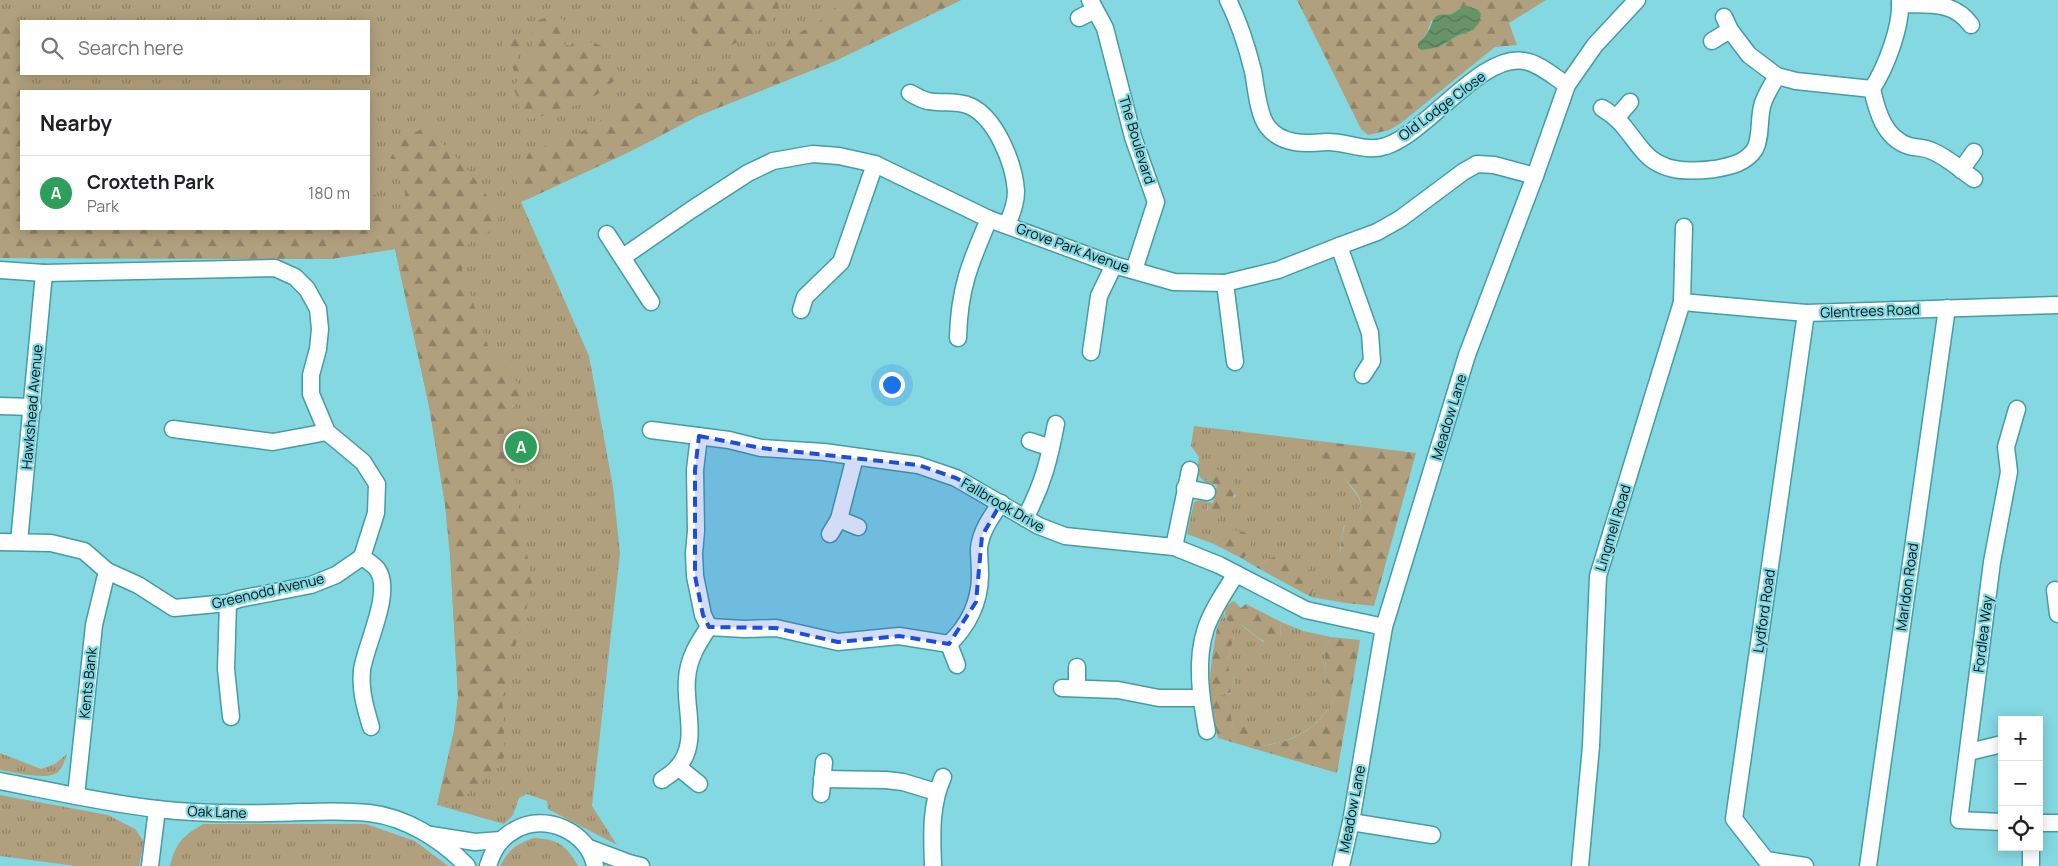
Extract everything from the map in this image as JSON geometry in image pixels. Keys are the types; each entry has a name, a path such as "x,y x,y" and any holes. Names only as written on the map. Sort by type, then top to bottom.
{"street":[{"name":"Old Lodge Close","path":"1228,0 1247,52 1266,125 1281,138 1292,142 1304,144 1329,142 1373,148 1385,146 1413,131 1481,76 1496,66 1512,60 1525,60 1534,64 1567,85"},
{"name":"Meadow Lane","path":"1341,866 1351,822 1384,627 1468,355 1536,176 1567,85 1595,45 1637,0"},
{"path":"1971,25 1962,6 1900,2 1889,54 1872,89 1878,115 1885,127 1896,139 1908,146 1931,150 1968,174 1974,152"},
{"name":"The Boulevard","path":"1079,18 1093,5 1105,28 1133,137 1156,202 1134,270"},
{"path":"1712,41 1727,24 1749,55 1777,76 1796,81 1872,89"},
{"path":"1602,108 1617,116 1644,153 1653,161 1665,167 1687,171 1728,167 1739,164 1756,147 1763,104 1777,76"},
{"path":"910,93 927,101 962,103 982,113 991,122 1008,159 1016,190 1013,211 1007,224"},
{"path":"1617,116 1630,102"},
{"name":"Grove Park Avenue","path":"622,258 748,173 773,161 813,154 875,164 989,219 1007,224 1114,265 1174,282 1225,283 1278,270 1377,232 1400,219 1463,172 1477,164 1494,164 1536,176"},
{"path":"801,310 805,297 841,262 875,164"},
{"path":"958,338 958,313 962,290 989,219"},
{"name":"Lingmell Road","path":"1580,866 1591,746 1598,576 1682,302 1684,227"},
{"path":"607,234 651,302"},
{"path":"1339,246 1370,333 1372,361 1363,375"},
{"path":"1091,352 1099,296 1114,265"},
{"path":"0,270 44,273 275,268 295,277 307,290 318,309 320,329 318,349 311,375 312,394 327,432 363,462 377,484 376,513 362,557 378,569 382,585 380,613 362,668 361,692 371,727"},
{"name":"Hawkshead Avenue","path":"19,542 44,273"},
{"path":"1225,283 1235,362"},
{"name":"Glentrees Road","path":"1682,302 1806,313 2058,304"},
{"name":"Marldon Road","path":"1868,866 1947,308"},
{"name":"Lydford Road","path":"1804,866 1766,860 1734,820 1806,313"},
{"path":"0,406 33,407"},
{"name":"Fordlea Way","path":"1998,822 1959,820 1992,562 2009,472 2006,447 2017,409"},
{"path":"1025,518 1037,497 1045,477 1056,424"},
{"path":"173,429 273,442 327,432"},
{"name":"Fallbrook Drive","path":"651,430 729,440 761,448 824,452 918,465 940,471 971,485 1038,526 1066,536 1174,547 1219,565 1306,610 1384,627"},
{"path":"699,436 694,470 695,576 703,615 709,627"},
{"path":"1030,441 1052,448"},
{"path":"830,534 839,519 855,457"},
{"path":"1174,547 1190,470"},
{"path":"1185,488 1207,492"},
{"path":"949,644 964,627 976,602 980,576 979,548 982,536 989,520 1001,503"},
{"path":"839,519 858,527"},
{"name":"Greenodd Avenue","path":"0,542 51,542 84,550 107,570 138,585 174,608 228,603 239,598 311,584 336,575 362,557"},
{"name":"Kents Bank","path":"76,796 94,625 107,570"},
{"path":"1207,731 1201,698 1202,645 1213,611 1236,574"},
{"path":"2054,590 2058,614"},
{"path":"228,603 226,669 231,717"},
{"path":"709,627 776,628 838,642 899,636 949,644"},
{"path":"662,780 678,767 689,738 687,690 689,665 694,651 709,627"},
{"path":"949,644 957,665"},
{"path":"1077,666 1069,688 1118,690 1159,698 1201,698"},
{"path":"1968,752 1998,745"},
{"path":"824,762 821,787 886,780 939,785 932,829 933,866"},
{"path":"678,767 699,784"},
{"name":"Oak Lane","path":"0,781 157,809 267,814 330,811 371,813 403,822 431,835 467,866"},
{"path":"150,866 157,809"},
{"path":"1351,822 1432,835"},
{"path":"2043,823 2058,823"},
{"path":"488,866 492,853 501,840 516,829 535,824 558,826 574,834 589,848 629,864 641,866"},
{"name":"Oak Lane","path":"431,835 475,842 501,840"},
{"path":"589,848 595,866"},
{"path":"2031,851 2031,866"}],"highlighted area":[{"path":"699,436 761,448 918,465 956,478 1001,503 982,536 976,602 949,644 899,636 838,642 776,628 709,627 703,615 695,576 695,470"}],"green space":[{"path":"0,0 961,0 835,61 698,116 631,151 521,202 589,356 613,487 620,553 592,806 617,845 548,809 547,801 527,794 519,798 513,815 504,824 437,805 454,731 458,697 450,554 445,504 429,406 395,249 331,259 0,258"},
{"path":"669,0 777,0 779,8 770,23 712,55 695,37"},
{"path":"844,0 961,0 835,61 698,116 631,151 526,200 515,179 530,151 578,134 621,108 660,97 739,62 762,60 782,42 817,23"},
{"path":"1297,0 1546,0 1509,23 1517,45 1495,47 1401,123 1389,130 1368,135 1361,129","holes":["1461,8 1473,30 1457,36 1439,47 1421,40 1427,33 1431,21 1450,15"]},
{"path":"0,6 20,40 20,75 24,75 26,90 20,90 20,230 370,230 370,193 382,201 392,224 399,222 405,195 404,184 393,175 387,163 408,137 427,127 468,170 496,208 499,227 476,238 464,247 462,270 489,349 520,386 520,399 507,416 503,437 516,477 518,503 532,582 525,617 514,649 502,695 505,754 500,766 461,800 437,805 454,731 458,697 450,554 445,504 429,406 395,249 331,259 0,258"},
{"path":"552,16 560,18 568,24 571,34 566,37 563,44 570,46 575,40 583,39 588,43 592,42 601,46 601,57 604,63 611,71 618,69 619,74 602,92 591,98 566,109 529,120 520,112 519,102 514,89 519,74 514,71 502,44 508,39 522,36 524,43 517,48 517,61 527,69 529,62 535,57 532,48 533,29 538,20"},
{"path":"1194,426 1319,441 1321,452 1341,474 1359,498 1361,504 1344,526 1340,549 1340,590 1346,603 1311,597 1313,591 1268,559 1256,567 1243,559 1247,556 1223,535 1214,544 1187,534 1194,502 1200,500 1208,502 1207,511 1236,496 1215,470 1210,473 1206,482 1201,477 1198,471 1199,457 1191,446"},
{"path":"1319,441 1416,453 1374,606 1346,603 1341,593 1339,563 1343,531 1348,517 1361,504 1356,492 1324,458"},
{"path":"1215,469 1226,473 1232,479 1235,486 1227,509 1214,523 1209,523 1207,519 1208,502 1213,503 1217,485 1206,482 1210,473"},
{"path":"1234,530 1244,532 1251,537 1251,551 1243,559 1214,544 1223,535"},
{"path":"1283,554 1298,560 1309,569 1314,581 1311,597 1256,567 1268,559"},
{"path":"1234,601 1241,608 1246,604 1281,622 1280,638 1273,644 1261,640 1241,625 1229,622 1225,613 1228,605"},
{"path":"1224,613 1225,618 1236,621 1263,642 1280,638 1281,622 1303,631 1331,637 1324,649 1327,682 1335,698 1321,718 1304,732 1285,741 1261,746 1250,734 1234,725 1231,719 1231,710 1219,694 1230,694 1235,682 1231,677 1228,666 1234,637 1223,626 1217,628"},
{"path":"1223,626 1228,628 1234,637 1228,666 1235,683 1230,693 1220,695 1231,710 1231,719 1234,725 1240,723 1250,730 1250,734 1257,738 1261,746 1295,737 1313,726 1321,718 1335,698 1327,682 1324,649 1331,637 1360,640 1337,773 1218,738 1210,695 1210,678 1217,628"},
{"path":"0,753 41,769 55,764 67,754 63,766 58,772 53,775 39,776 0,770"},
{"path":"0,795 108,815 135,829 144,842 139,866 76,866 0,856"},
{"path":"203,824 366,824 415,841 448,866 170,866 181,840"},
{"path":"534,838 560,844 578,866 500,866 514,848"}],"water":[{"path":"1468,6 1478,10 1481,14 1479,23 1473,30 1457,36 1439,47 1422,50 1418,48 1418,44 1429,31 1436,17 1439,15 1450,15"}],"place":[{"name":"Croxteth Park","path":"521,447"}]}
